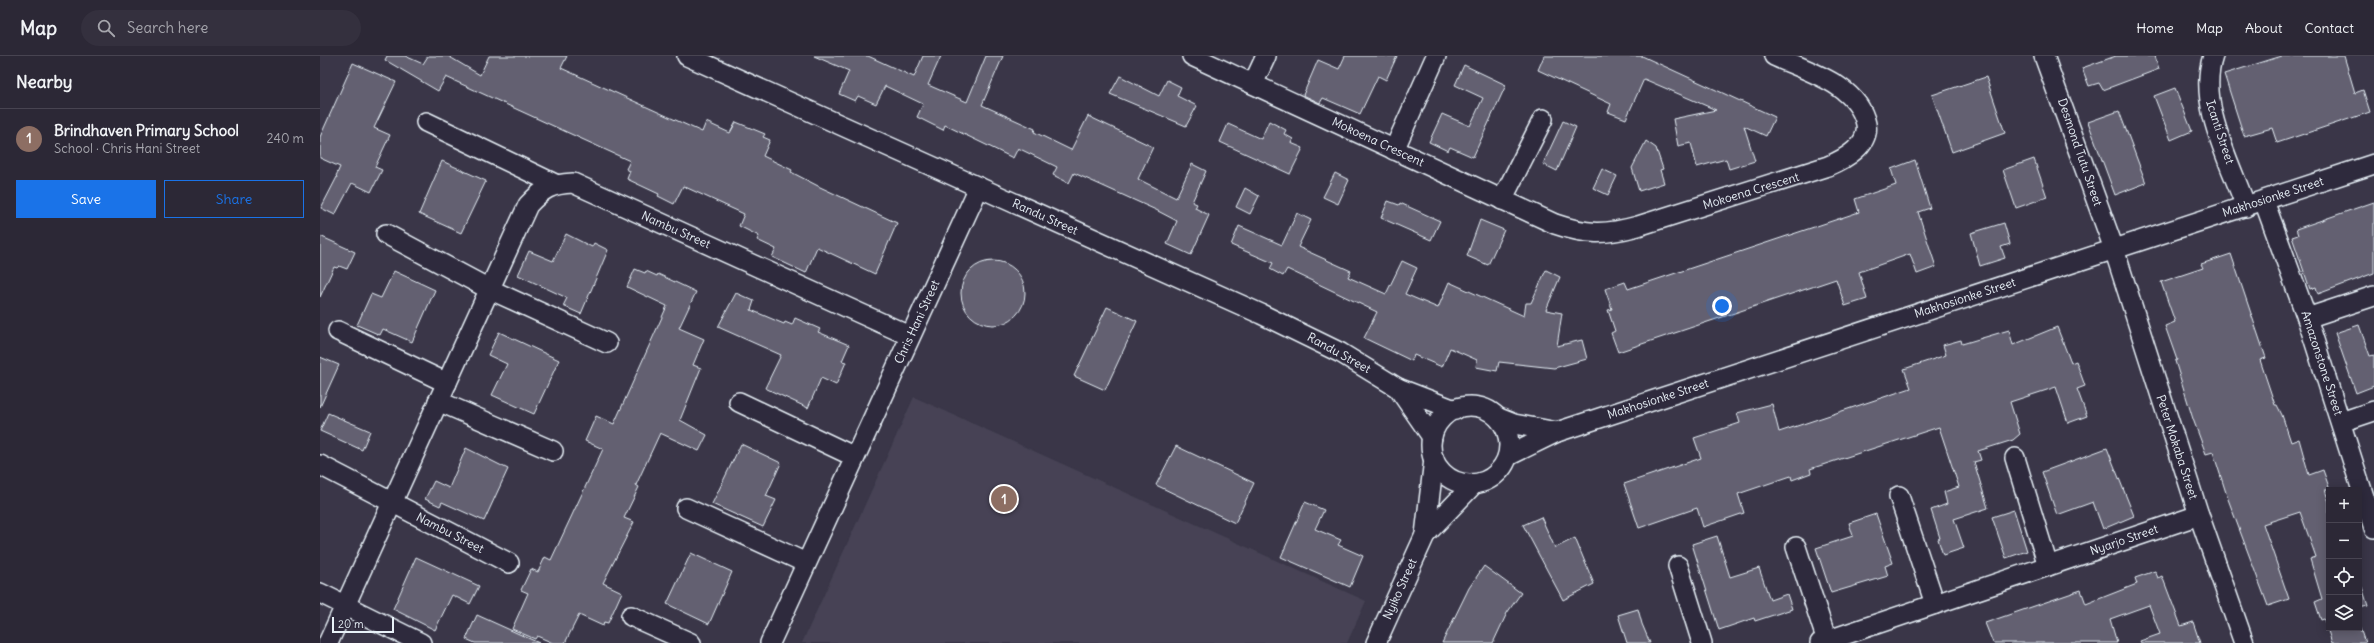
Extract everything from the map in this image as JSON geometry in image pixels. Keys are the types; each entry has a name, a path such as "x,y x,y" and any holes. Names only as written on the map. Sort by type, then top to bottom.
{"street":[{"name":"Randu Street","path":"686,56 1306,335 1398,388 1455,410"},
{"name":"Mokoena Crescent","path":"1192,56 1502,200 1576,231 1596,234 1616,232 1828,166 1855,150 1864,140 1867,130 1864,116 1858,102 1846,91 1833,83 1774,56"},
{"path":"1253,84 1266,56"},
{"path":"1394,150 1436,56"},
{"name":"Desmond Tutu Street","path":"2044,56 2114,249"},
{"name":"Icanti Street","path":"2213,56 2207,83 2210,103 2246,207"},
{"path":"1502,200 1544,119"},
{"path":"426,122 555,184"},
{"name":"Makhosionke Street","path":"1508,456 1557,432 2374,164"},
{"path":"328,643 528,206 541,192 555,184"},
{"name":"Nambu Street","path":"555,184 573,184 910,336"},
{"name":"Chris Hani Street","path":"770,643 979,187"},
{"name":"Amazonstone Street","path":"2264,201 2307,318 2374,527"},
{"path":"386,234 489,289 607,343"},
{"name":"Peter Mokaba Street","path":"2114,249 2199,515 2244,643"},
{"path":"2307,318 2374,296"},
{"path":"338,331 447,383"},
{"name":"Randu Street","path":"1398,388 1432,437"},
{"path":"438,401 553,451"},
{"path":"738,402 855,456"},
{"path":"1473,407 1491,412 1498,418 1508,436 1508,456 1498,472 1491,478 1474,484 1454,481 1445,475 1434,459 1432,437 1440,421 1455,410 1473,407"},
{"path":"2341,422 2374,411"},
{"name":"Makhosionke Street","path":"1498,418 1514,424 1557,432"},
{"path":"2015,458 2048,566"},
{"name":"Nyiko Street","path":"1376,643 1425,535 1434,459"},
{"name":"Nambu Street","path":"320,465 509,563"},
{"name":"Nyiko Street","path":"1425,535 1474,484"},
{"path":"1900,496 1935,604"},
{"path":"686,508 806,564"},
{"name":"Nyarjo Street","path":"1796,547 1824,642 2199,515"},
{"path":"1678,566 1702,643"},
{"path":"320,593 421,643"},
{"path":"631,616 691,643"}],"shaded area":[{"path":"914,397 1366,601 1347,643 802,643"}],"building":[{"path":"387,56 405,56 423,64 428,56 448,56 480,75 489,56 567,56 561,68 702,132 706,122 730,133 736,122 765,134 763,137 770,140 763,156 792,170 791,172 820,187 897,223 875,274 817,247 806,273 772,257 776,249 757,240 759,236 739,226 744,214 683,186 674,204 658,196 659,194 627,179 630,171 626,169 630,161 446,77 438,91 385,60"},
{"path":"814,56 868,56 914,77 923,56 941,56 928,85 967,102 986,56 1003,56 982,105 1035,129 1034,132 1071,150 1088,116 1153,147 1138,179 1176,198 1192,164 1206,171 1192,202 1197,204 1195,208 1209,215 1191,255 1167,244 1177,221 1074,173 1069,183 1053,175 1057,167 1018,148 1013,158 945,125 943,130 917,117 923,104 885,86 876,104 858,96 855,101 839,94 849,71"},
{"path":"1345,56 1397,56 1386,80 1378,76 1360,114 1323,98 1320,103 1303,95 1318,60 1339,69"},
{"path":"1544,56 1642,56 1775,117 1766,136 1744,126 1755,161 1729,169 1726,159 1697,167 1691,143 1678,146 1673,119 1716,110 1644,79 1626,119 1608,112 1611,104 1538,70"},
{"path":"2116,56 2155,56 2159,69 2103,90 2099,83 2089,86 2082,68"},
{"path":"2282,56 2344,56 2355,93 2363,90 2370,112 2277,143 2272,128 2244,136 2224,74"},
{"path":"353,63 396,82 374,128 390,135 375,167 382,170 371,192 352,183 335,215 321,208 337,177 336,176 340,167 320,158 320,137"},
{"path":"1464,65 1506,85 1473,157 1450,147 1448,151 1429,142 1442,114 1470,126 1483,98 1455,85"},
{"path":"1120,76 1159,96 1167,80 1181,87 1177,96 1197,106 1186,126 1110,94"},
{"path":"1986,77 2005,133 1952,152 1932,95"},
{"path":"2175,88 2192,131 2171,140 2154,96"},
{"path":"2119,111 2146,183 2115,195 2088,122"},
{"path":"1269,121 1286,130 1284,134 1293,139 1291,143 1303,148 1290,174 1220,142 1228,124 1261,139"},
{"path":"1563,121 1576,127 1557,171 1543,164"},
{"path":"1646,141 1656,148 1663,169 1660,170 1664,183 1639,191 1632,168"},
{"path":"2034,159 2047,197 2016,208 2003,170"},
{"path":"1915,160 1930,208 1918,212 1936,267 1917,274 1910,254 1859,272 1867,299 1845,306 1836,279 1618,352 1611,333 1615,331 1608,310 1612,309 1605,289 1625,282 1628,289 1859,212 1855,199 1896,185 1891,169"},
{"path":"442,161 486,181 461,233 419,214"},
{"path":"1602,169 1617,176 1608,195 1593,188"},
{"path":"1335,173 1349,180 1338,204 1323,197"},
{"path":"1245,188 1259,196 1250,214 1236,207"},
{"path":"1388,201 1399,205 1400,203 1440,221 1431,240 1381,218"},
{"path":"2374,202 2374,273 2318,294 2316,287 2310,289 2292,237 2298,235 2296,229"},
{"path":"1297,213 1311,220 1298,247 1351,271 1348,277 1386,294 1402,261 1417,268 1405,294 1438,308 1449,282 1524,316 1526,303 1531,303 1546,270 1560,277 1546,310 1562,313 1557,346 1582,340 1587,359 1554,368 1499,362 1497,371 1476,367 1477,360 1450,348 1442,367 1414,355 1412,361 1364,338 1377,312 1287,269 1283,276 1270,269 1273,263 1231,245 1239,226 1282,245"},
{"path":"1480,220 1504,230 1488,265 1467,256"},
{"path":"2004,223 2010,244 2001,247 2005,258 1980,266 1971,233"},
{"path":"566,234 592,247 594,243 608,250 581,314 563,306 567,298 518,275 529,251 553,261"},
{"path":"320,236 355,252 347,269 339,266 337,268 334,267 320,297"},
{"path":"2231,254 2266,358 2260,360 2275,405 2277,405 2282,415 2291,442 2299,439 2309,475 2323,470 2329,487 2326,487 2325,490 2326,625 2324,619 2321,620 2315,602 2322,599 2310,559 2316,557 2300,512 2263,524 2289,599 2268,606 2228,499 2213,452 2206,454 2193,419 2175,361 2177,360 2165,326 2175,322 2161,282 2203,268 2201,264"},
{"path":"987,261 999,261 1016,270 1023,281 1025,293 1023,305 1016,316 999,325 987,325 975,320 966,311 961,299 961,287 966,275 975,266"},
{"path":"635,269 645,273 646,271 657,276 658,274 696,292 679,328 704,339 693,365 701,368 680,420 707,435 699,451 660,433 636,485 639,487 624,518 634,522 603,583 622,592 608,623 604,622 603,626 579,615 565,643 553,643 537,636 535,639 512,629 528,593 521,590 531,569 538,572 545,557 551,560 603,449 585,441 596,416 614,424 667,306 627,287"},
{"path":"394,271 435,290 412,342 383,329 380,335 357,325 371,294 381,298"},
{"path":"736,293 754,301 751,310 784,324 785,322 792,325 795,318 820,329 818,332 849,345 842,361 846,362 836,385 821,378 808,408 765,388 781,355 718,327"},
{"path":"1107,307 1137,321 1105,390 1074,376"},
{"path":"2359,325 2370,356 2374,355 2374,386 2356,393 2335,333"},
{"path":"2057,327 2071,363 2076,361 2085,386 2077,389 2087,416 2068,423 2056,387 2010,402 2020,434 2013,440 1978,451 1981,460 1974,462 1988,508 1954,519 1964,548 1943,555 1938,539 1940,538 1931,510 1947,504 1944,492 1959,487 1939,427 1810,469 1811,473 1792,480 1791,476 1738,494 1744,513 1703,527 1697,508 1639,528 1624,484 1701,458 1694,438 1740,423 1737,413 1772,404 1779,432 1911,388 1904,369 1946,355 1943,345 1961,340 1962,344 2009,330 2013,345"},
{"path":"499,332 559,360 534,414 492,395 507,364 488,355"},
{"path":"320,357 339,365 320,407"},
{"path":"328,413 370,431 362,450 320,431"},
{"path":"741,444 781,463 766,496 776,500 763,527 712,504"},
{"path":"1176,446 1254,483 1235,523 1156,485"},
{"path":"466,448 508,469 484,521 442,502 440,506 425,499 434,481 449,488"},
{"path":"2107,448 2134,516 2103,529 2093,502 2057,515 2042,472"},
{"path":"1305,502 1324,510 1315,529 1341,540 1338,545 1363,556 1350,587 1281,557"},
{"path":"2014,510 2027,551 2006,558 1992,517"},
{"path":"1876,514 1893,563 1885,566 1888,576 1831,593 1816,548 1853,536 1849,523"},
{"path":"1541,517 1555,548 1575,538 1594,584 1563,600 1523,525"},
{"path":"1717,536 1730,577 1759,568 1770,600 1787,594 1792,609 1755,621 1754,618 1719,630 1692,544"},
{"path":"691,553 732,572 709,624 667,604"},
{"path":"416,557 479,586 470,604 452,595 435,630 393,609"},
{"path":"1484,566 1521,593 1507,613 1493,643 1442,643 1469,588"},
{"path":"2155,571 2158,578 2162,576 2181,626 2193,622 2200,643 2141,643 2140,641 2160,634 2149,605 2110,619 2117,643 1993,643 1985,623 2081,590 2086,604 2137,584 2135,578"},
{"path":"2362,587 2368,606 2362,607"},
{"path":"1638,609 1642,624 1650,643 1627,643 1618,615"},
{"path":"477,615 539,643 475,643 466,639"},
{"path":"2328,631 2361,631 2365,643 2332,643"}],"place":[{"name":"Brindhaven Primary School","path":"1004,499"}]}
